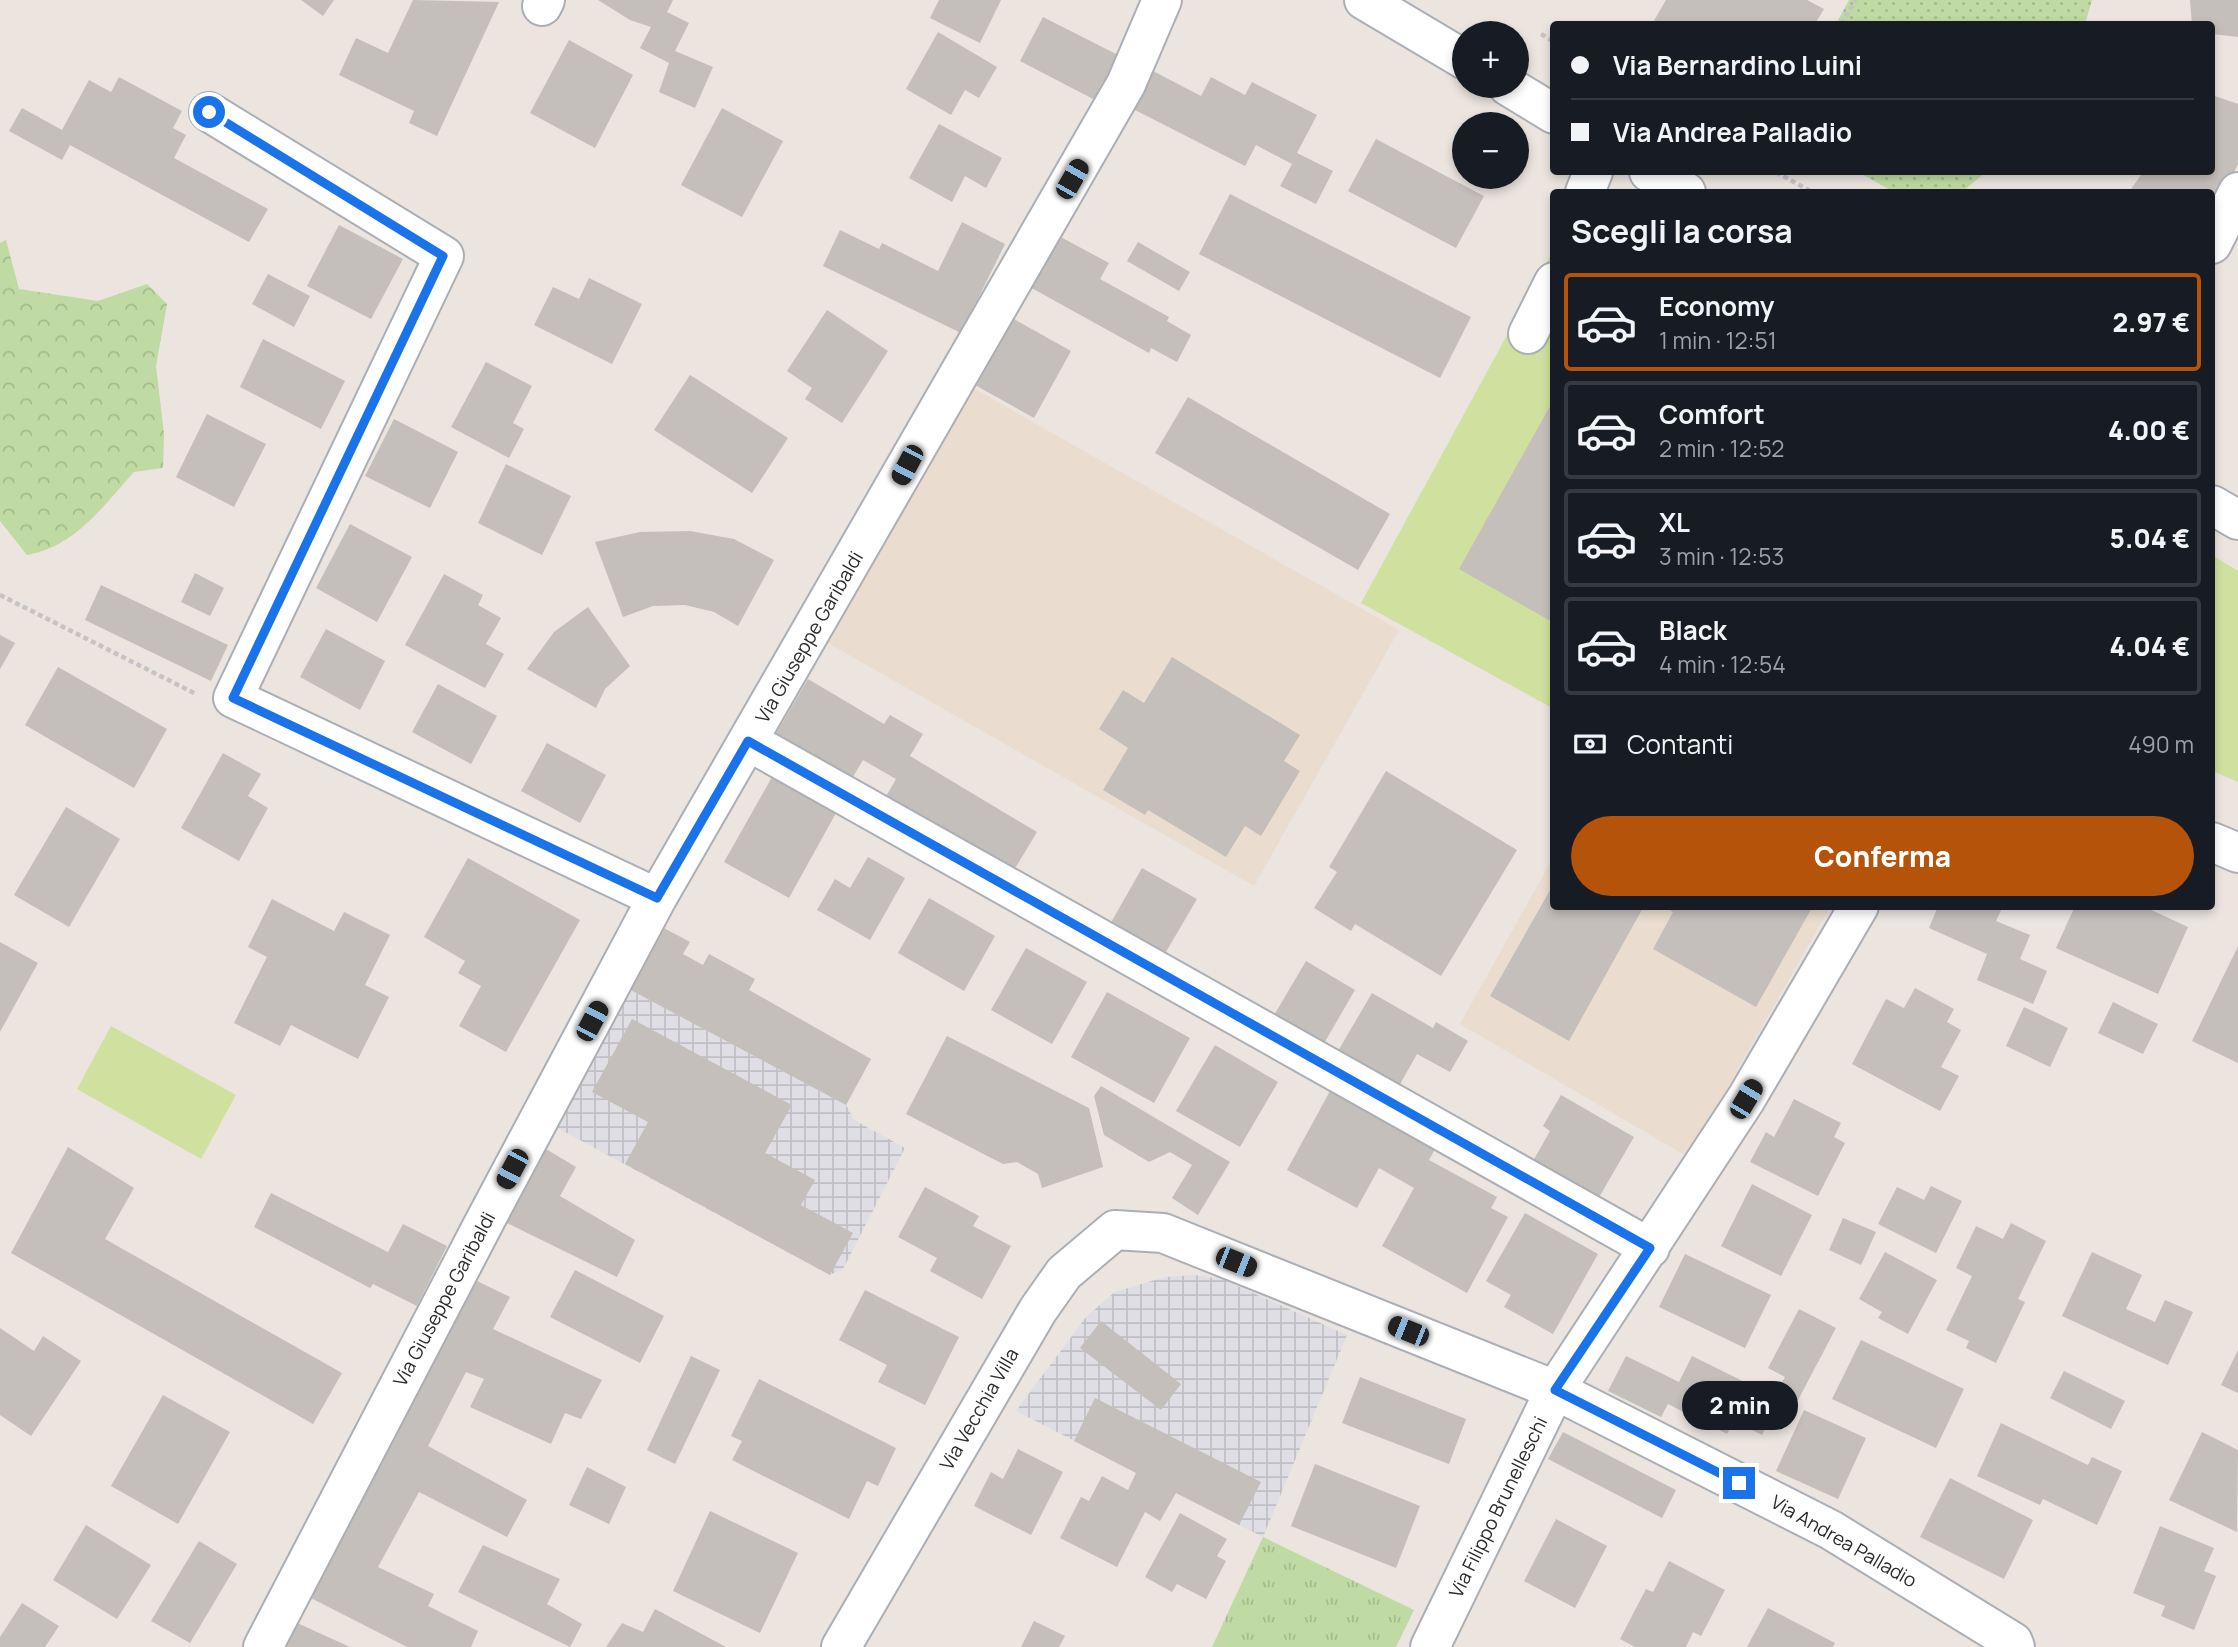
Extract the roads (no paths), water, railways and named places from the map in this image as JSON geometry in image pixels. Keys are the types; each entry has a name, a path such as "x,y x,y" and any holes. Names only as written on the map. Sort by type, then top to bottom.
{"street":[{"name":"Via Giuseppe Garibaldi","path":"263,1647 657,898 1119,96 1162,0"},
{"path":"1363,0 1452,52"},
{"path":"1528,98 1550,112"},
{"path":"209,112 443,256 233,698 657,898"},
{"path":"1655,175 1680,189"},
{"path":"2215,238 2238,192"},
{"path":"1528,334 1550,290"},
{"path":"2215,507 2238,520"},
{"path":"748,741 1650,1248"},
{"path":"2215,843 2238,853"},
{"name":"Via Filippo Brunelleschi","path":"1430,1647 1555,1390 1746,1099 1857,910"},
{"name":"Via Vecchia Villa","path":"841,1647 1038,1310 1064,1273 1115,1230 1163,1233"},
{"name":"Via Andrea Palladio","path":"1163,1233 1555,1390 1831,1530 2013,1642 2015,1647"}]}
